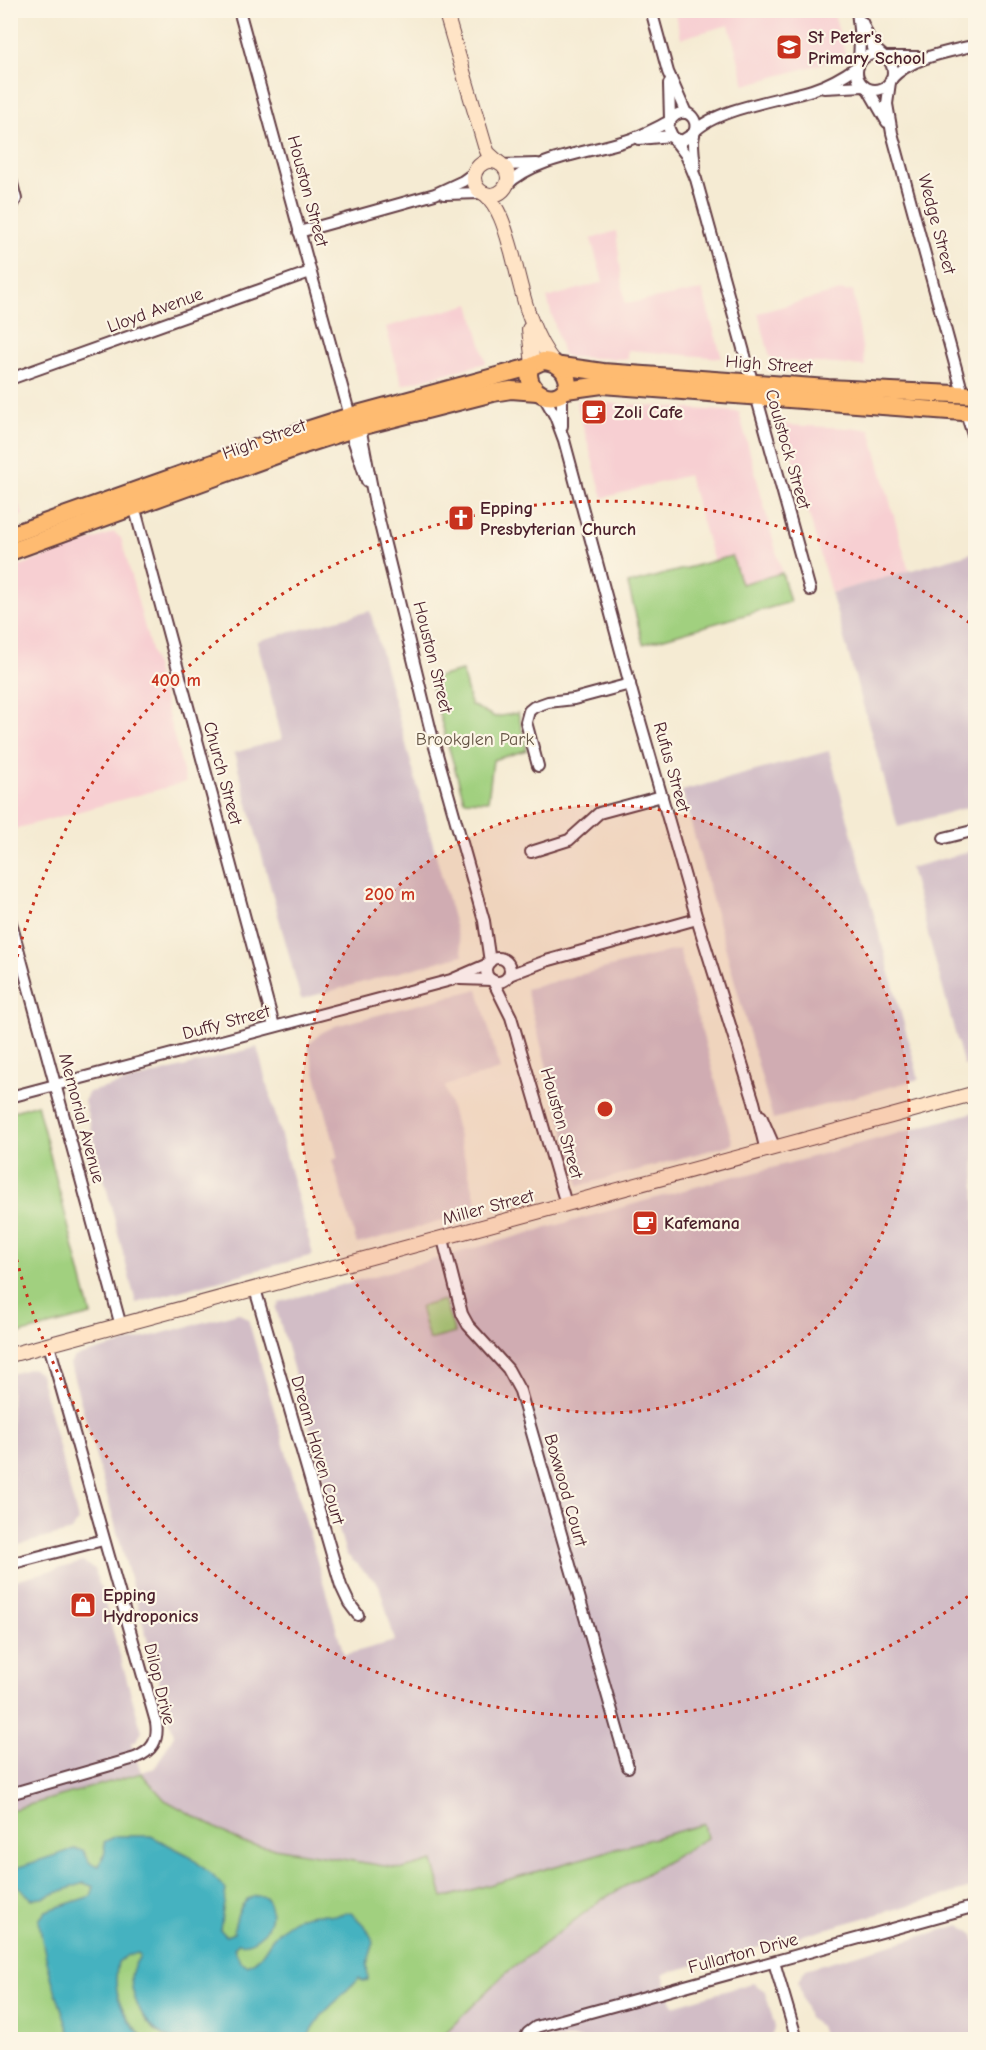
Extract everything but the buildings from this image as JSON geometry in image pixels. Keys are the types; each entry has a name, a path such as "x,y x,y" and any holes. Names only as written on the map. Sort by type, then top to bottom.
{"main road":[{"path":"543,361 558,365 568,379 564,392 555,396 540,394 529,380 531,366 543,361"},
{"name":"High Street","path":"558,365 755,390 972,412"},
{"name":"High Street","path":"10,535 133,500 353,424 531,366"},
{"name":"High Street","path":"564,392 602,385 969,394"},
{"name":"High Street","path":"353,424 511,390 540,394"},
{"name":"Wedge Street","path":"969,394 972,412"},
{"name":"High Street","path":"10,552 133,500"}],"street":[{"name":"Houston Street","path":"239,10 353,424 356,454 375,504 435,749 484,921 489,963"},
{"path":"445,10 475,119 487,151 508,174 507,234"},
{"path":"651,10 668,72 688,114 696,124 694,133"},
{"path":"866,87 858,77 860,39 857,10 872,44 892,67 891,81"},
{"path":"815,89 866,87 880,89 907,67 931,57 975,45"},
{"path":"435,194 497,194 524,172 546,163 627,141 672,137 682,141 686,140 710,121 733,111 815,89 838,79 858,65 866,56 876,54 892,59 931,57"},
{"path":"668,72 668,127 672,137"},
{"name":"Wedge Street","path":"891,81 887,104 892,134 969,394"},
{"name":"Wedge Street","path":"866,87 879,105 892,134"},
{"path":"627,141 669,121 677,113 733,111"},
{"path":"475,119 477,169 475,180 495,205 507,234 536,336 558,365"},
{"name":"Coulstock Street","path":"694,133 696,179"},
{"name":"Coulstock Street","path":"672,137 686,155 696,179 810,590"},
{"path":"299,232 435,194 463,181 488,162 546,163"},
{"path":"10,176 16,199 12,208"},
{"name":"Lloyd Avenue","path":"10,379 310,272"},
{"path":"528,312 531,366"},
{"name":"Rufus Street","path":"564,392 561,419 564,440"},
{"name":"Rufus Street","path":"540,394 555,416 564,440 697,919 770,1149"},
{"name":"Wedge Street","path":"972,412 975,444"},
{"name":"Church Street","path":"133,500 274,1026"},
{"path":"538,766 526,722 529,711 548,702 574,699 630,684"},
{"path":"531,852 569,840 599,813 662,796"},
{"path":"944,838 975,830"},
{"name":"Memorial Avenue","path":"10,919 121,1326"},
{"path":"546,961 506,962 497,959 489,963 486,971 492,981 499,982 508,976 546,961 697,919"},
{"name":"Houston Street","path":"484,921 506,962"},
{"path":"506,962 510,969 508,976"},
{"name":"Duffy Street","path":"451,980 489,963"},
{"name":"Houston Street","path":"508,976 511,1017"},
{"name":"Duffy Street","path":"10,1097 451,980 471,978 492,981"},
{"name":"Houston Street","path":"492,981 501,994 511,1017 566,1204"},
{"name":"Miller Street","path":"10,1355 975,1093"},
{"name":"Boxwood Court","path":"443,1239 462,1314 468,1325 508,1369 520,1391 628,1767"},
{"name":"Dream Haven Court","path":"255,1289 341,1586 349,1604 358,1615"},
{"name":"Dilop Drive","path":"10,1794 145,1754 154,1744 157,1729 49,1345"},
{"path":"10,1564 104,1540"},
{"name":"Fullarton Drive","path":"524,2040 536,2026 975,1906"},
{"path":"774,1962 797,2040"}],"shaded area":[{"name":"St Peter's Primary School","path":"674,11 833,11 846,57 745,85 729,25 681,38"},
{"path":"616,231 625,304 702,290 722,358 628,350 628,359 568,357 563,354 547,298 603,282 591,239"},
{"path":"844,290 844,292 853,290 865,366 774,360 770,357 758,313"},
{"path":"470,304 486,363 402,385 386,327"},
{"path":"576,401 739,412 782,573 741,584 732,557 714,562 688,475 603,498"},
{"path":"784,425 870,429 909,571 831,593"},
{"path":"10,482 23,515 11,519 10,519"},
{"path":"114,532 121,538 186,782 11,830 11,569"},
{"path":"975,552 975,805 898,827 831,593"},
{"path":"370,611 463,955 301,999 234,753 282,739 257,641"},
{"path":"829,751 919,1079 773,1119 682,791"},
{"path":"975,850 975,1063 964,1066 910,868"},
{"path":"679,949 733,1144 579,1186 526,989"},
{"path":"478,989 500,1070 445,1086 479,1211 357,1244 332,1160 338,1158 308,1045 321,1033 335,1026"},
{"path":"257,1047 313,1255 136,1303 84,1101 89,1092"},
{"path":"975,1112 975,1887 663,1974 673,2006 753,1983 765,1991 775,2027 769,2039 439,2039 505,1974 601,1900 707,1838 11,2040 11,1581 83,1562 95,1569 142,1732 136,1741 131,1743 141,1772 155,1768 174,1735 70,1364 74,1357 238,1313 248,1319 344,1655 395,1641 379,1585 346,1554 276,1308 280,1302"},
{"path":"32,1368 40,1374 78,1521 72,1531 11,1547 11,1374"},
{"path":"960,1925 973,1934 975,1942 975,2039 824,2039 820,2026 808,2018 798,1982 805,1969"}],"green space":[{"path":"732,556 741,584 782,573 790,602 643,644 628,584"},
{"name":"Brookglen Park","path":"462,671 471,705 495,717 518,713 527,750 493,760 488,801 464,800 429,679"},
{"path":"37,1104 91,1315 11,1336 11,1112"},
{"path":"444,1300 455,1333 429,1340 420,1307"},
{"path":"141,1773 165,1800 243,1843 403,1869 433,1861 443,1898 704,1824 707,1838 601,1900 505,1974 439,2039 11,2040 11,1810"}],"water":[{"path":"116,1836 151,1836 188,1855 213,1876 226,1890 220,1929 226,1936 234,1933 238,1912 246,1901 258,1896 266,1897 271,1913 270,1921 264,1932 255,1940 238,1943 234,1948 240,1961 247,1965 259,1957 278,1932 292,1921 307,1915 351,1913 365,1926 374,1942 367,1965 368,1980 362,1981 359,1978 322,2015 306,2039 171,2039 162,2035 148,2023 134,1997 131,1978 140,1956 138,1953 128,1955 118,1962 116,1985 125,2013 144,2039 72,2039 48,1965 39,1920 46,1911 91,1896 94,1887 84,1883 42,1898 32,1899 11,1880 13,1869 74,1849 83,1850 90,1863 99,1866 105,1852 104,1842"}],"place":[{"name":"St Peter's Primary School","path":"789,47"},
{"name":"Zoli Cafe","path":"594,412"},
{"name":"Epping Presbyterian Church","path":"461,518"},
{"name":"Kafemana","path":"645,1223"},
{"name":"Epping Hydroponics","path":"83,1605"}]}
